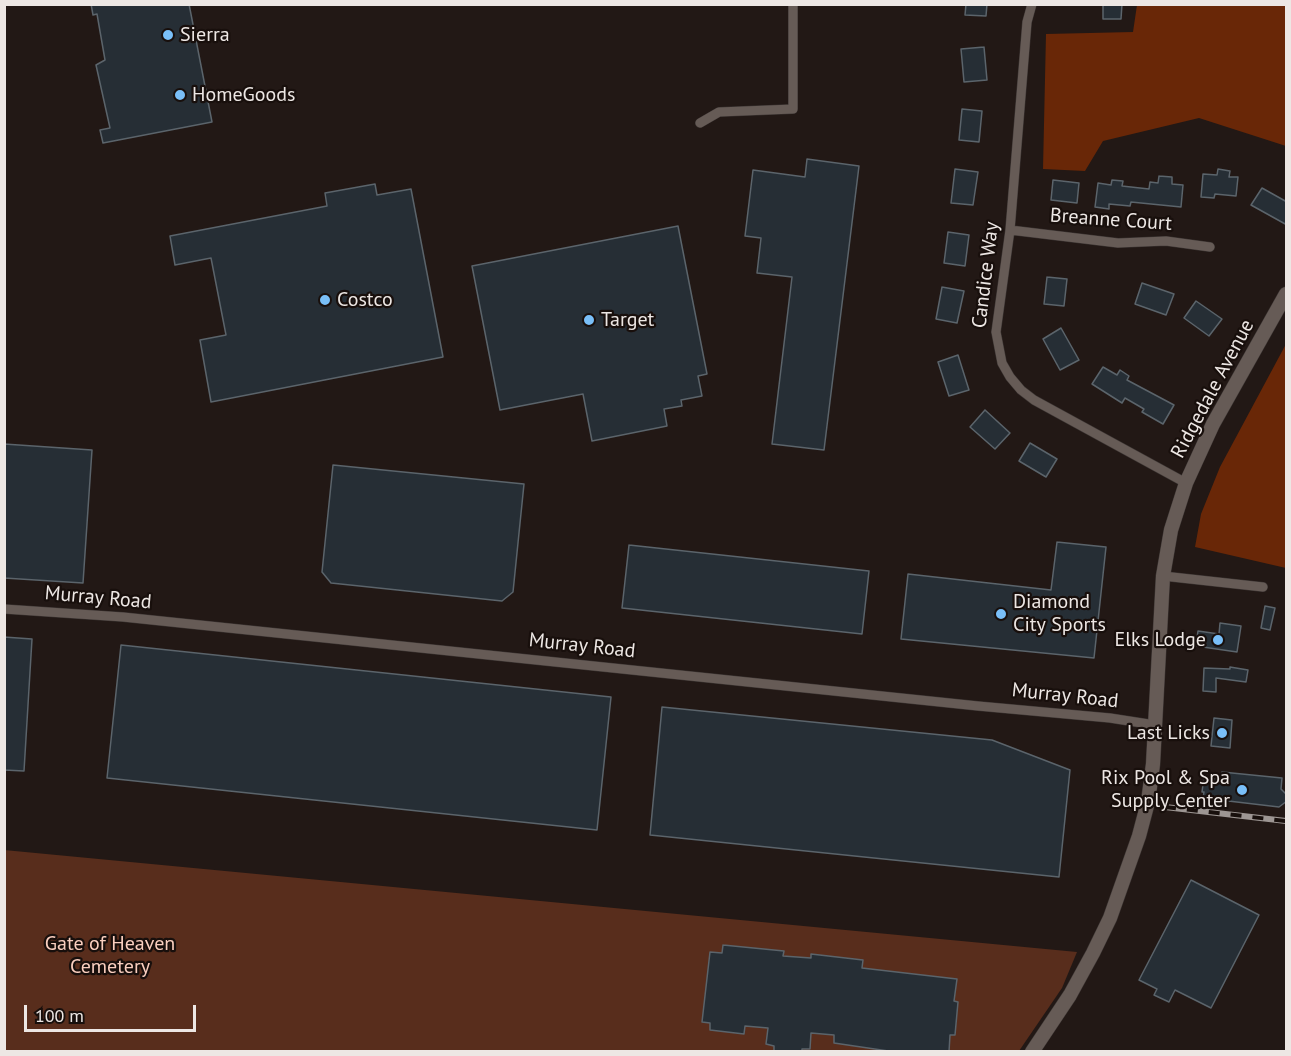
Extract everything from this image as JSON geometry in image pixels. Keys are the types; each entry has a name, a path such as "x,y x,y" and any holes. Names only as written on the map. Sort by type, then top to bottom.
{"main road":[{"name":"Ridgedale Avenue","path":"1032,1052 1070,995 1110,918 1127,874 1148,802 1153,764 1163,576 1172,530 1186,483 1213,424 1287,294"}],"street":[{"path":"700,123 718,112 793,109 793,4"},
{"name":"Candice Way","path":"1032,4 1027,22 1010,230 996,332 1002,363 1021,390 1034,400 1186,483"},
{"name":"Breanne Court","path":"1010,230 1118,243 1166,241 1210,247"},
{"path":"1163,576 1263,587"},
{"name":"Murray Road","path":"4,609 146,619 1110,718 1155,725"}],"green space":[{"name":"Gate of Heaven Cemetery","path":"4,850 1077,952 1062,988 1019,1051 5,1051"}],"shaded area":[{"path":"1137,5 1286,5 1286,146 1199,118 1103,141 1085,171 1043,169 1046,34 1133,32"},
{"path":"1286,344 1286,568 1195,547 1201,514 1220,467"}],"building":[{"path":"91,4 189,4 212,122 103,143 100,130 110,128 96,65 105,60 97,14 93,15"},
{"path":"966,4 987,4 986,16 965,15"},
{"path":"1103,4 1122,4 1121,19 1103,19"},
{"path":"984,47 987,80 964,82 961,49"},
{"path":"962,109 982,111 979,142 959,140"},
{"path":"807,159 859,166 824,450 772,444 792,277 757,273 761,238 745,236 753,170 805,177"},
{"path":"955,169 978,172 973,205 951,203"},
{"path":"1218,169 1230,171 1229,177 1238,177 1236,196 1215,194 1214,198 1201,197 1203,174 1217,175"},
{"path":"1159,176 1172,177 1172,184 1183,185 1181,207 1131,202 1130,206 1109,204 1109,209 1095,207 1098,183 1111,185 1112,180 1123,181 1122,186 1149,189 1150,182 1158,183"},
{"path":"1053,180 1079,183 1077,203 1051,200"},
{"name":"Costco","path":"375,184 377,195 411,189 443,357 211,402 200,340 226,335 211,258 175,265 170,236 327,206 325,193"},
{"path":"1262,188 1287,202 1287,225 1251,205"},
{"name":"Target","path":"678,226 707,374 698,376 702,396 681,400 682,406 664,409 667,426 592,441 583,394 500,410 472,266"},
{"path":"948,232 969,235 965,266 944,263"},
{"path":"1047,277 1067,279 1064,306 1044,304"},
{"path":"1142,283 1174,294 1166,315 1135,304"},
{"path":"942,287 964,291 957,323 936,319"},
{"path":"1196,301 1222,319 1209,336 1184,318"},
{"path":"1061,328 1079,360 1060,370 1043,339"},
{"path":"958,355 969,390 949,396 938,362"},
{"path":"1103,367 1117,375 1120,370 1129,376 1127,380 1174,405 1163,424 1142,412 1144,409 1125,398 1122,403 1092,384"},
{"path":"985,410 1010,433 995,449 970,427"},
{"path":"1030,443 1057,459 1046,477 1019,461"},
{"path":"4,444 92,450 83,583 4,578"},
{"path":"333,465 524,484 513,592 502,601 331,583 322,572"},
{"name":"Diamond City Sports","path":"1057,542 1106,547 1094,658 901,639 908,574 1051,590"},
{"path":"629,545 869,571 862,634 622,608"},
{"path":"1265,606 1275,608 1270,630 1261,628"},
{"name":"Elks Lodge","path":"1220,623 1241,626 1237,652 1196,646 1198,631 1219,634"},
{"path":"4,637 32,639 24,771 4,770"},
{"path":"121,645 611,697 597,830 107,778"},
{"path":"1230,667 1248,670 1246,682 1216,678 1216,692 1203,691 1204,668 1230,669"},
{"path":"662,707 992,740 1070,770 1059,877 650,835"},
{"name":"Last Licks","path":"1214,718 1232,720 1230,748 1211,746"},
{"name":"Rix Pool & Spa Supply Center","path":"1222,772 1282,778 1281,789 1287,795 1287,801 1279,807 1203,798 1204,777 1221,780"},
{"path":"1191,880 1259,915 1211,1008 1175,990 1169,1002 1154,995 1157,989 1139,980"},
{"path":"723,945 784,951 783,956 811,958 811,954 863,960 862,968 957,979 954,1001 958,1002 955,1035 950,1035 949,1052 895,1052 834,1043 834,1035 811,1033 810,1049 802,1049 802,1052 774,1052 774,1046 766,1044 768,1028 745,1026 744,1034 710,1030 710,1023 702,1022 710,952 722,953"}],"railway":[{"path":"1165,807 1286,821"}],"place":[{"name":"Sierra","path":"168,35"},
{"name":"HomeGoods","path":"180,95"},
{"name":"Costco","path":"325,300"},
{"name":"Target","path":"589,320"},
{"name":"Diamond City Sports","path":"1001,614"},
{"name":"Elks Lodge","path":"1218,640"},
{"name":"Last Licks","path":"1222,733"},
{"name":"Rix Pool & Spa Supply Center","path":"1242,790"}]}
